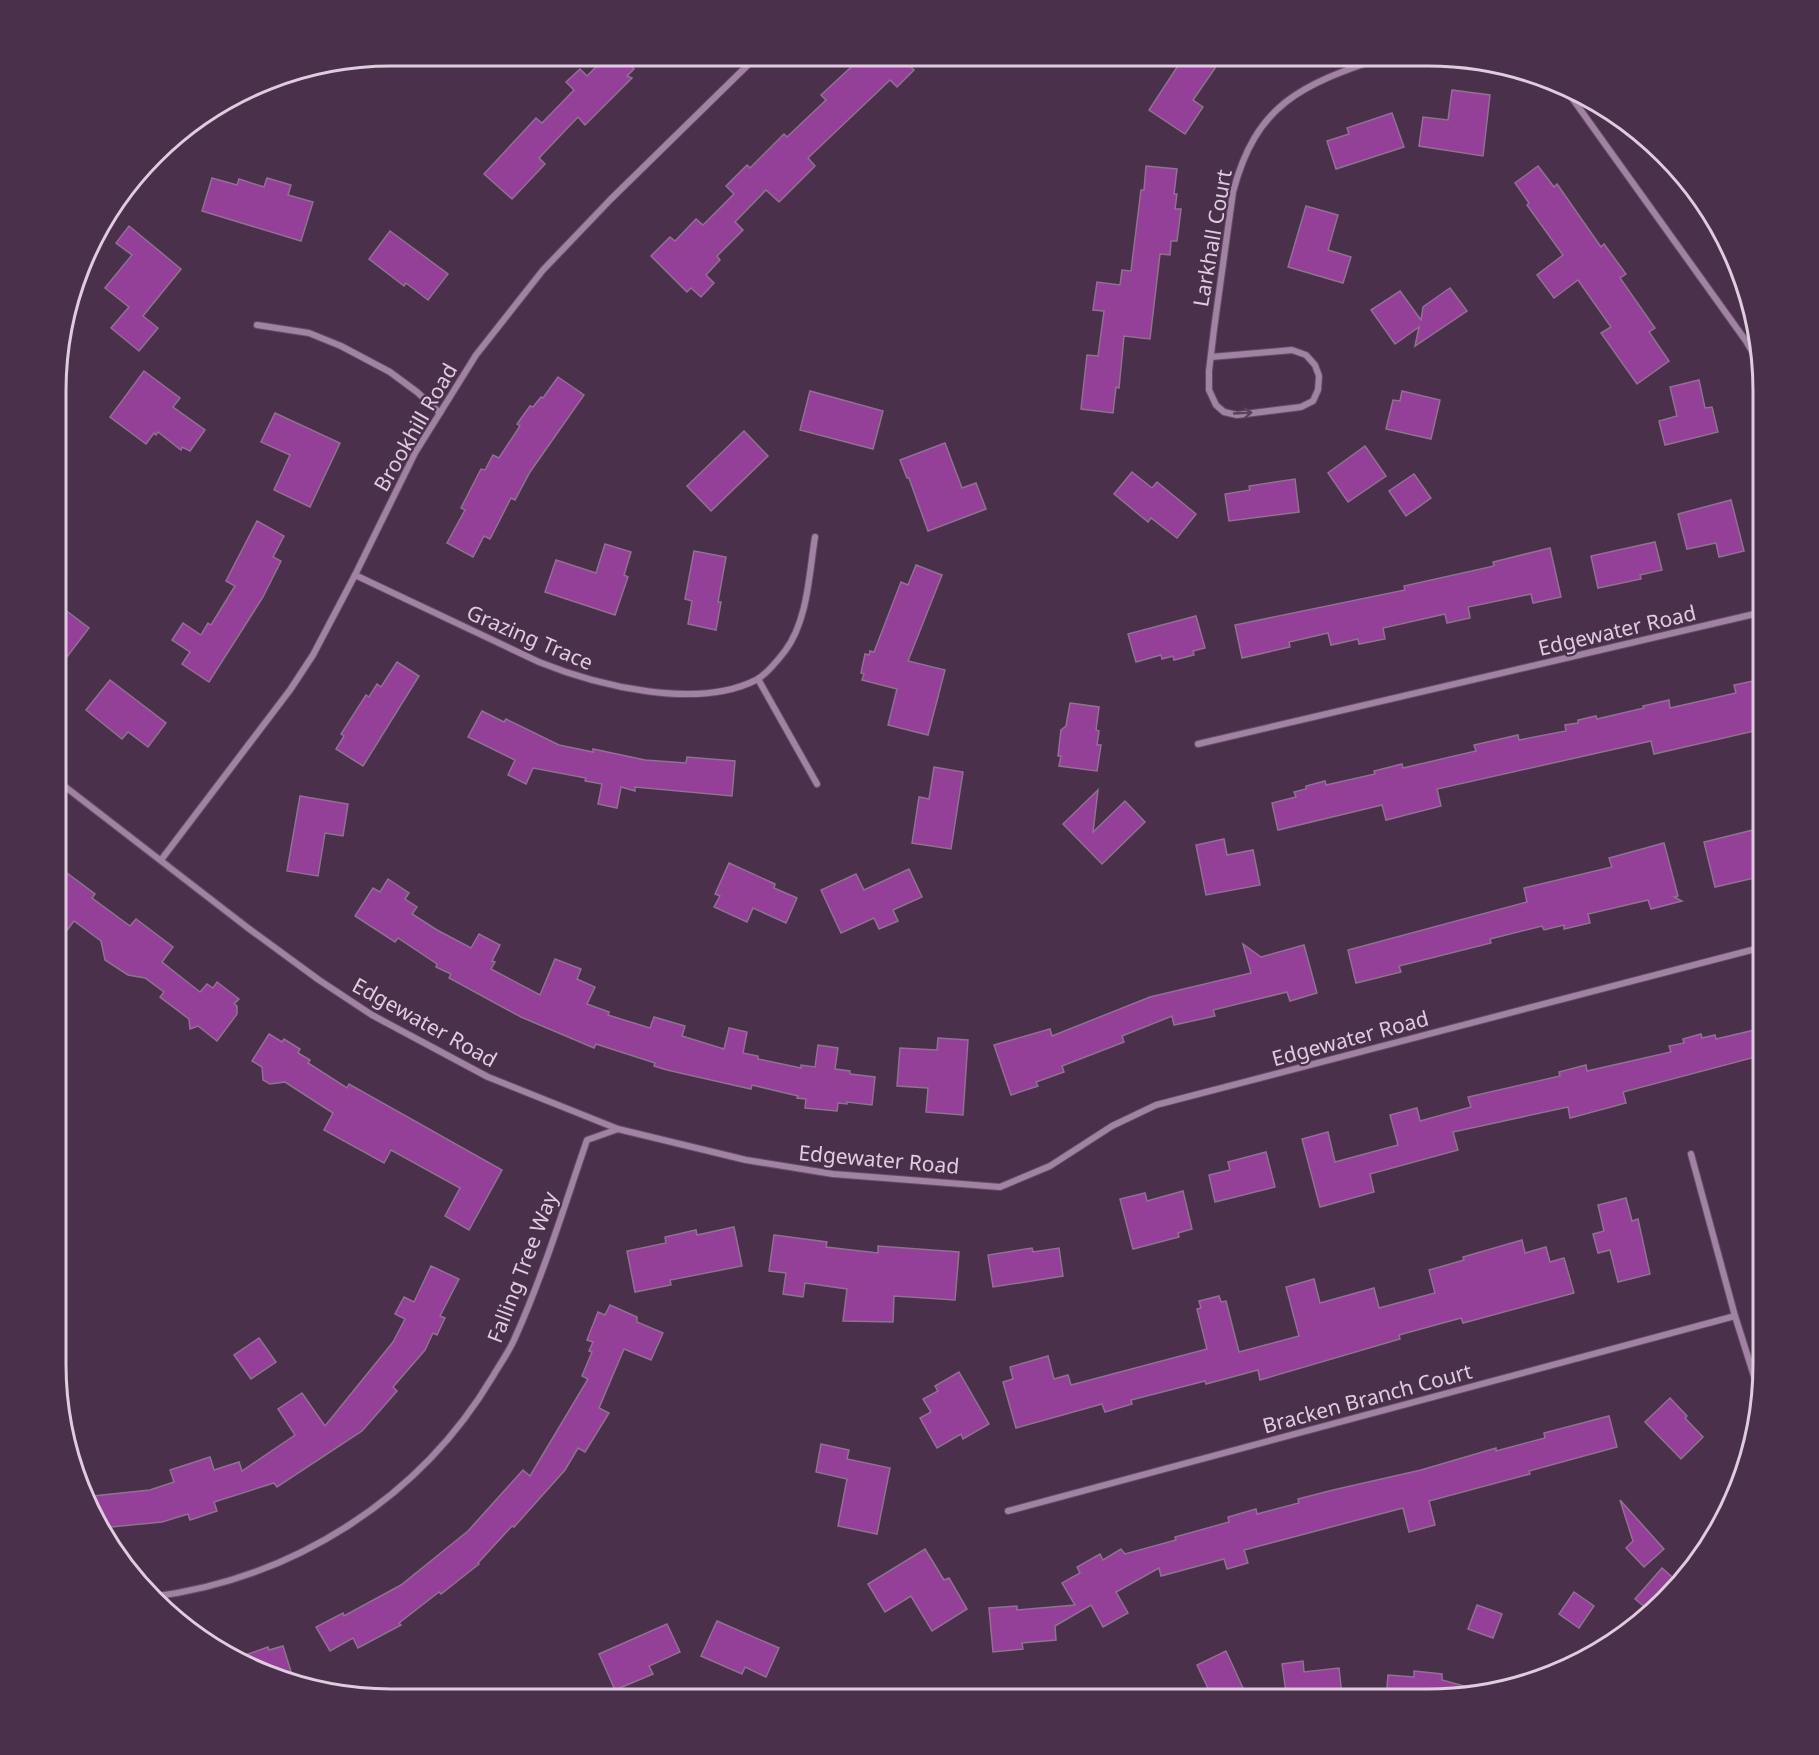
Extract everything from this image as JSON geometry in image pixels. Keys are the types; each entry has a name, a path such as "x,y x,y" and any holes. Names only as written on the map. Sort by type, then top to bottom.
{"street":[{"name":"Brookhill Road","path":"161,860 290,690 313,655 356,575 415,453 476,355 543,270 611,199 747,66"},
{"name":"Larkhall Court","path":"1211,357 1293,350 1306,355 1315,365 1319,376 1318,390 1313,401 1302,407 1237,415 1224,412 1216,405 1209,390 1211,357 1233,192 1247,150 1258,131 1274,112 1312,84 1360,66"},
{"path":"1573,100 1750,348"},
{"path":"257,325 309,333 341,346 390,372 440,413"},
{"name":"Grazing Trace","path":"356,575 539,662 596,682 633,690 663,693 720,692 758,679 785,651 797,627 805,600 815,537"},
{"name":"Edgewater Road","path":"1198,744 1753,614"},
{"path":"758,679 817,784"},
{"name":"Edgewater Road","path":"66,787 266,941 372,1015 488,1077 618,1129 746,1160 833,1174 1000,1187 1050,1166 1112,1126 1156,1105 1753,950"},
{"name":"Falling Tree Way","path":"163,1595 186,1592 239,1578 316,1546 375,1509 428,1463 475,1407 513,1342 540,1274 587,1140 618,1129"},
{"path":"1691,1154 1753,1372"},
{"name":"Bracken Branch Court","path":"1008,1511 1735,1316"}],"building":[{"path":"597,66 631,66 634,69 627,76 632,78 585,125 578,117 539,158 545,164 512,199 484,174 536,118 542,123 574,90 566,82 580,69 587,76"},
{"path":"852,66 910,66 914,70 897,87 890,80 808,158 815,166 779,202 766,190 735,222 743,230 717,256 720,260 706,275 714,283 701,297 691,288 687,292 651,256 670,237 675,241 696,219 703,225 734,194 726,186 747,165 750,168 784,134 787,137 826,100 821,95"},
{"path":"1178,66 1216,66 1193,100 1203,107 1185,134 1149,110"},
{"path":"1452,90 1490,95 1483,156 1419,146 1423,117 1448,120"},
{"path":"1392,113 1404,147 1336,169 1327,141 1349,134 1347,128"},
{"path":"1146,166 1177,169 1175,209 1181,209 1177,241 1171,241 1170,255 1160,254 1150,339 1124,336 1119,388 1116,387 1113,413 1081,409 1087,355 1098,356 1104,311 1093,310 1097,282 1120,285 1122,270 1131,271"},
{"path":"1538,166 1554,187 1557,184 1601,247 1604,244 1626,274 1620,278 1655,328 1649,332 1669,361 1637,384 1601,333 1611,327 1578,280 1554,298 1537,275 1563,255 1527,205 1529,203 1515,183"},
{"path":"212,178 237,185 239,179 264,187 267,178 291,185 288,195 313,202 301,241 202,211"},
{"path":"1306,206 1338,215 1328,250 1351,257 1343,283 1288,267"},
{"path":"129,226 181,269 143,316 158,328 139,351 111,328 129,307 105,288 132,255 116,243"},
{"path":"390,231 448,274 428,300 406,283 404,286 369,259"},
{"path":"1450,288 1467,311 1415,346 1419,327 1395,344 1371,310 1400,291 1421,320 1423,307"},
{"path":"144,371 180,398 173,407 205,430 190,451 182,447 181,450 158,432 156,435 154,433 146,444 110,417"},
{"path":"558,377 584,395 530,472 515,500 511,498 490,539 484,536 473,557 447,543 465,510 461,508 481,469 485,470 493,455 499,458 520,426 517,424 530,406 533,407 541,397 543,398"},
{"path":"1699,380 1705,408 1712,407 1718,432 1665,445 1659,421 1677,416 1670,387"},
{"path":"810,391 883,411 873,449 800,430"},
{"path":"1402,391 1440,400 1431,439 1386,429 1393,400 1400,401"},
{"path":"275,413 340,443 310,507 274,490 290,455 261,442"},
{"path":"744,431 768,456 711,511 687,486"},
{"path":"945,443 962,488 976,483 986,509 928,531 900,460"},
{"path":"1365,446 1386,476 1348,502 1328,473"},
{"path":"1132,472 1152,488 1157,482 1196,514 1177,538 1151,518 1148,522 1114,494"},
{"path":"1414,474 1431,498 1406,516 1389,491"},
{"path":"1295,479 1299,512 1229,521 1225,494 1250,490 1249,486"},
{"path":"1731,500 1744,551 1719,557 1716,543 1687,549 1678,514"},
{"path":"257,521 284,536 273,557 281,561 263,597 209,682 182,664 190,652 172,640 183,623 201,635 208,623 211,625 235,586 226,581"},
{"path":"1655,542 1662,570 1640,575 1641,579 1598,588 1591,556"},
{"path":"605,544 631,552 624,575 628,577 615,615 545,592 556,560 596,573"},
{"path":"1550,548 1561,597 1533,603 1531,594 1468,607 1470,618 1447,623 1445,614 1383,628 1385,639 1359,644 1358,639 1331,645 1328,633 1289,642 1290,647 1242,658 1235,625 1405,590 1404,586 1494,566 1493,562"},
{"path":"694,551 726,557 718,602 721,602 716,630 688,624 692,601 685,599"},
{"path":"916,565 942,575 908,661 945,670 928,735 888,725 897,689 862,680 864,674 861,673 865,654 869,655 870,651 874,652 901,582 908,585"},
{"path":"66,611 89,628 66,658"},
{"path":"1196,616 1205,648 1193,651 1194,655 1174,660 1173,656 1162,659 1161,655 1136,662 1128,634"},
{"path":"397,662 419,676 363,766 336,749 344,736 341,734 366,695 369,697 377,684 381,687"},
{"path":"110,680 166,723 148,747 128,732 122,739 86,710"},
{"path":"1753,681 1753,731 1654,754 1651,741 1437,789 1441,806 1386,820 1382,805 1278,830 1272,803 1296,797 1294,792 1306,789 1306,786 1325,781 1326,785 1375,774 1374,771 1402,764 1403,768 1476,751 1474,745 1518,735 1519,740 1566,731 1565,725 1578,723 1578,720 1596,716 1597,719 1669,700 1670,708 1736,693 1734,685"},
{"path":"1070,703 1099,707 1096,730 1099,731 1097,745 1101,745 1097,771 1059,766 1061,730 1066,726"},
{"path":"482,711 504,722 506,719 559,745 593,752 593,749 645,760 686,763 687,757 735,761 732,796 635,787 635,791 621,787 617,808 598,804 602,784 585,781 586,778 533,768 526,784 508,775 515,760 468,737"},
{"path":"934,767 963,772 951,849 912,843 919,797 929,799"},
{"path":"1098,790 1093,832 1125,801 1145,822 1102,864 1063,824"},
{"path":"300,796 348,804 343,836 325,833 318,876 287,871"},
{"path":"1753,830 1753,878 1715,887 1704,842"},
{"path":"1224,839 1227,855 1253,850 1260,885 1206,895 1196,845"},
{"path":"1664,843 1678,896 1674,897 1682,901 1651,909 1648,900 1588,914 1590,923 1564,929 1564,925 1544,930 1542,926 1490,939 1491,943 1399,966 1401,972 1356,983 1348,950 1527,902 1524,888 1612,867 1609,858"},
{"path":"729,863 775,884 774,888 797,898 786,923 753,908 747,922 714,907 720,896 715,894"},
{"path":"909,869 922,897 893,910 898,921 879,929 874,918 841,933 821,890 856,874 864,890"},
{"path":"66,872 95,894 92,898 130,926 136,919 173,947 162,962 200,992 207,984 213,988 217,982 239,999 234,1004 237,1006 237,1014 217,1041 198,1026 190,1029 189,1019 160,997 164,992 145,978 128,975 105,960 101,941 74,921 66,932"},
{"path":"388,879 409,893 405,899 417,907 412,914 437,930 471,948 479,934 500,945 492,961 495,962 491,969 540,995 555,959 581,969 577,979 595,987 587,1004 609,1012 608,1015 650,1028 654,1017 685,1026 682,1036 724,1049 729,1028 747,1032 743,1053 758,1056 758,1059 801,1068 801,1065 815,1067 818,1045 838,1048 835,1069 850,1071 850,1074 875,1077 872,1105 838,1103 837,1111 805,1108 806,1099 797,1098 798,1096 752,1085 751,1089 667,1070 654,1066 655,1063 596,1044 594,1048 521,1017 449,978 451,974 436,967 437,964 398,938 395,942 355,916 373,888 380,892"},
{"path":"1243,944 1261,957 1304,945 1317,993 1290,1001 1287,992 1213,1010 1215,1016 1174,1025 1172,1016 1122,1036 1124,1042 1062,1066 1064,1072 1036,1082 1038,1086 1011,1095 994,1045 1050,1029 1052,1036 1150,997 1251,973"},
{"path":"1753,1030 1753,1058 1623,1092 1626,1103 1570,1118 1568,1107 1453,1132 1458,1150 1370,1174 1374,1192 1320,1207 1302,1139 1328,1132 1335,1162 1398,1145 1390,1115 1417,1108 1420,1121 1471,1107 1468,1097 1560,1076 1559,1072 1586,1065 1587,1071 1671,1052 1669,1046 1684,1043 1683,1039 1701,1034 1702,1038 1715,1035 1716,1039"},
{"path":"269,1034 282,1042 284,1039 300,1049 298,1053 310,1060 308,1063 347,1088 349,1084 502,1170 469,1230 445,1216 460,1188 391,1150 384,1163 324,1130 333,1113 285,1082 270,1084 263,1080 262,1067 252,1061"},
{"path":"938,1038 968,1040 963,1115 926,1112 928,1088 897,1086 900,1048 937,1050"},
{"path":"1266,1152 1275,1187 1215,1202 1209,1175 1230,1170 1228,1162"},
{"path":"1183,1191 1192,1229 1178,1233 1179,1237 1133,1249 1120,1199 1145,1193 1147,1201"},
{"path":"1626,1198 1632,1221 1638,1219 1650,1274 1618,1282 1610,1250 1598,1253 1593,1234 1604,1231 1598,1205"},
{"path":"734,1227 742,1266 670,1280 671,1285 635,1292 627,1251 666,1243 665,1237 696,1230 697,1235"},
{"path":"774,1235 827,1242 826,1247 878,1253 878,1246 959,1252 955,1300 894,1296 893,1322 843,1321 847,1289 805,1283 803,1297 783,1294 786,1273 769,1271"},
{"path":"1522,1240 1525,1253 1546,1247 1550,1262 1564,1258 1574,1293 1463,1323 1461,1318 1399,1335 1400,1339 1260,1380 1258,1370 1131,1400 1132,1404 1105,1412 1102,1404 1016,1428 1003,1382 1013,1379 1010,1367 1048,1356 1054,1379 1068,1375 1071,1385 1207,1349 1197,1309 1201,1308 1199,1301 1219,1296 1221,1302 1226,1301 1239,1352 1299,1336 1286,1287 1314,1279 1320,1303 1374,1288 1379,1308 1435,1293 1429,1270 1464,1260 1463,1257"},
{"path":"1032,1248 1033,1252 1059,1248 1063,1276 993,1287 988,1255"},
{"path":"431,1266 459,1279 440,1316 445,1318 437,1335 433,1333 425,1350 393,1387 397,1391 362,1431 277,1487 274,1483 214,1502 217,1511 190,1520 188,1514 162,1522 109,1527 94,1496 150,1490 174,1482 170,1470 210,1457 214,1470 239,1462 242,1471 295,1435 278,1409 302,1393 325,1426 393,1342 405,1319 395,1314 404,1297 414,1302"},
{"path":"610,1305 637,1317 637,1322 663,1333 651,1360 624,1349 599,1408 609,1413 585,1452 578,1448 565,1470 514,1527 512,1526 479,1564 441,1594 439,1592 399,1623 401,1625 358,1648 353,1638 330,1651 316,1627 343,1613 344,1616 401,1585 468,1531 523,1470 530,1476 588,1379 582,1376 592,1352 589,1351 593,1342 587,1340 598,1312 605,1315"},
{"path":"259,1338 276,1362 251,1379 234,1355"},
{"path":"959,1372 989,1424 963,1439 961,1434 937,1448 920,1418 931,1412 923,1399 938,1391 935,1386"},
{"path":"1670,1398 1703,1437 1681,1459 1645,1422"},
{"path":"1609,1416 1617,1447 1529,1471 1530,1474 1429,1501 1435,1525 1409,1532 1403,1508 1244,1550 1248,1563 1227,1569 1224,1559 1161,1576 1159,1568 1116,1592 1128,1613 1103,1627 1091,1605 1055,1626 1056,1640 1022,1643 1023,1649 993,1652 989,1608 1017,1606 1017,1610 1075,1605 1062,1583 1080,1573 1077,1567 1100,1554 1103,1560 1121,1549 1125,1554 1176,1540 1175,1537 1229,1522 1228,1517 1256,1509 1257,1514 1299,1503 1298,1499 1421,1470 1496,1448 1496,1451 1545,1438 1544,1433"},
{"path":"821,1444 849,1450 847,1459 890,1468 877,1534 838,1526 847,1479 816,1472"},
{"path":"1620,1500 1664,1549 1644,1567 1626,1548 1633,1541"},
{"path":"925,1549 944,1580 949,1578 967,1609 932,1631 911,1596 885,1612 868,1584"},
{"path":"1662,1568 1673,1577 1644,1606 1635,1599"},
{"path":"1574,1592 1594,1606 1579,1628 1559,1614"},
{"path":"1477,1605 1502,1614 1493,1638 1468,1629"},
{"path":"717,1621 779,1648 766,1677 745,1667 742,1674 701,1656"},
{"path":"667,1624 680,1652 649,1666 653,1674 617,1689 615,1689 599,1654"},
{"path":"283,1646 292,1674 245,1655 268,1647 269,1650"},
{"path":"1226,1651 1243,1689 1208,1689 1197,1665"},
{"path":"1303,1661 1304,1672 1339,1668 1341,1689 1286,1689 1282,1664"},
{"path":"1414,1671 1442,1674 1442,1680 1466,1686 1387,1689 1388,1675 1414,1677"}]}
